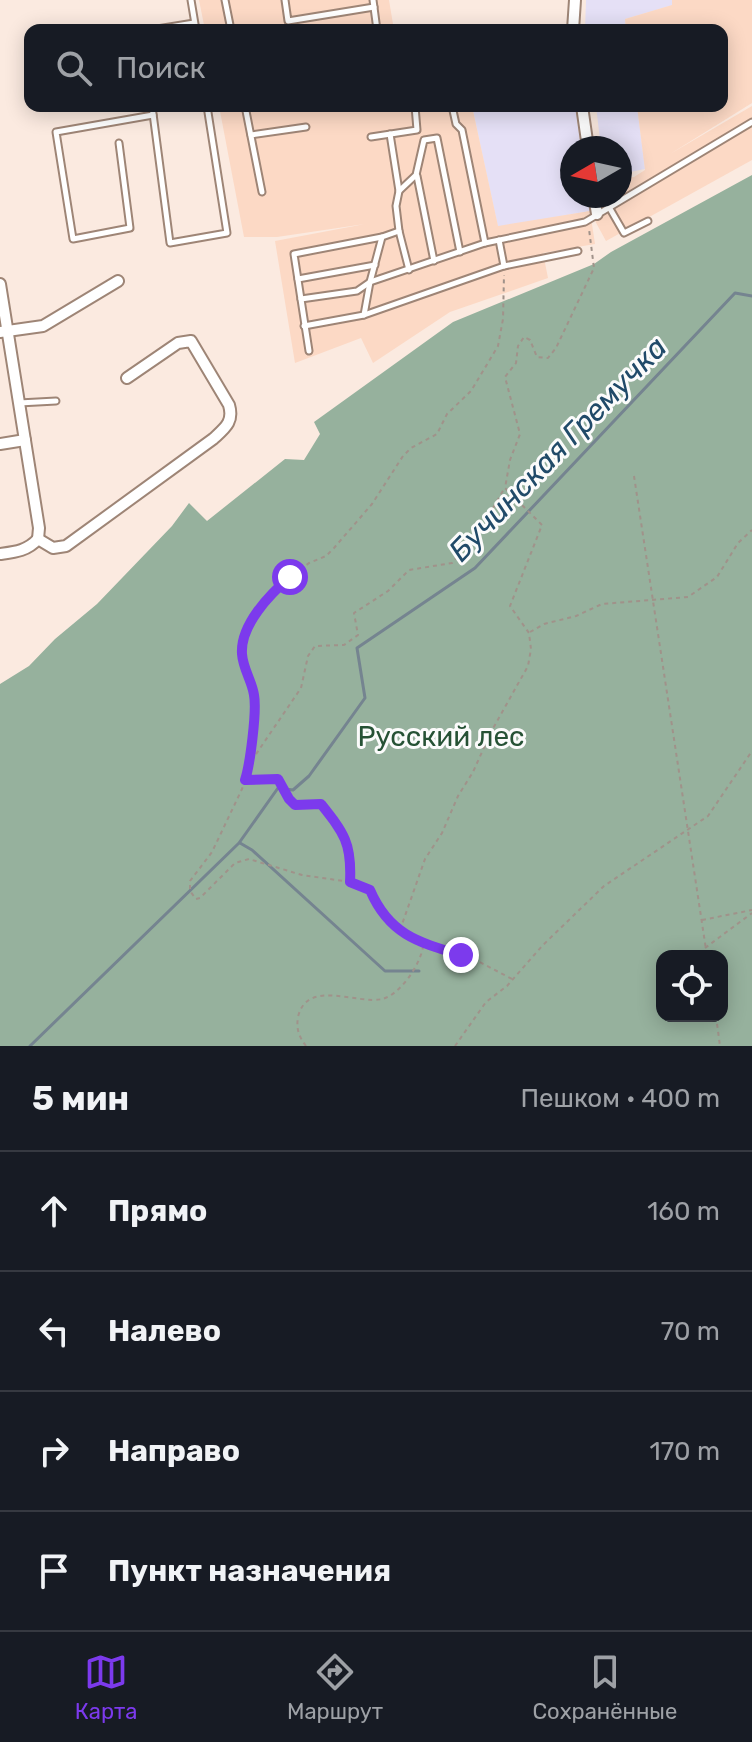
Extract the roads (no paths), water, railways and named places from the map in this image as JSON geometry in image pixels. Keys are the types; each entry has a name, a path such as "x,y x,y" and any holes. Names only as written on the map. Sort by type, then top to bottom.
{"street":[{"path":"573,24 575,0"},
{"path":"583,112 586,136"},
{"path":"592,216 593,208"},
{"path":"4,331 43,326 118,281"},
{"path":"0,284 4,331 39,528 38,539 31,547 0,554"},
{"path":"38,539 53,548 66,546 213,439 230,423 229,405 191,341 178,343 127,378"},
{"path":"0,444 25,440"}],"lane":[{"path":"191,0 195,24"},
{"path":"225,0 230,24"},
{"path":"285,0 288,21 373,3 376,24"},
{"path":"153,112 170,243 227,233 208,112"},
{"path":"246,112 262,192"},
{"path":"416,112 417,130 424,140 416,175 434,261"},
{"path":"453,112 456,124 462,130 485,243"},
{"path":"119,143 130,228 73,239 56,132 153,115"},
{"path":"632,193 752,122"},
{"path":"251,135 306,127"},
{"path":"371,137 417,130"},
{"path":"390,134 399,191 396,206 399,231 409,270"},
{"path":"424,140 437,138 460,252"},
{"path":"399,191 416,175"},
{"path":"301,299 357,291 370,282 485,243 592,216 607,208"},
{"path":"610,208 624,233 648,221"},
{"path":"309,351 294,254 399,231"},
{"path":"364,315 382,237"},
{"path":"499,240 504,266"},
{"path":"304,326 364,315 504,266 578,251"},
{"path":"298,279 375,265"},
{"path":"19,403 56,401"}],"waterway":[{"name":"Бучинская Гремучка","path":"30,1046 239,843 278,788 293,790 309,776 365,698 357,648 475,568 735,293 752,296"},
{"path":"240,843 252,850 385,971 419,971"}],"park label":[{"name":"Русский лес","path":"441,736"}]}
